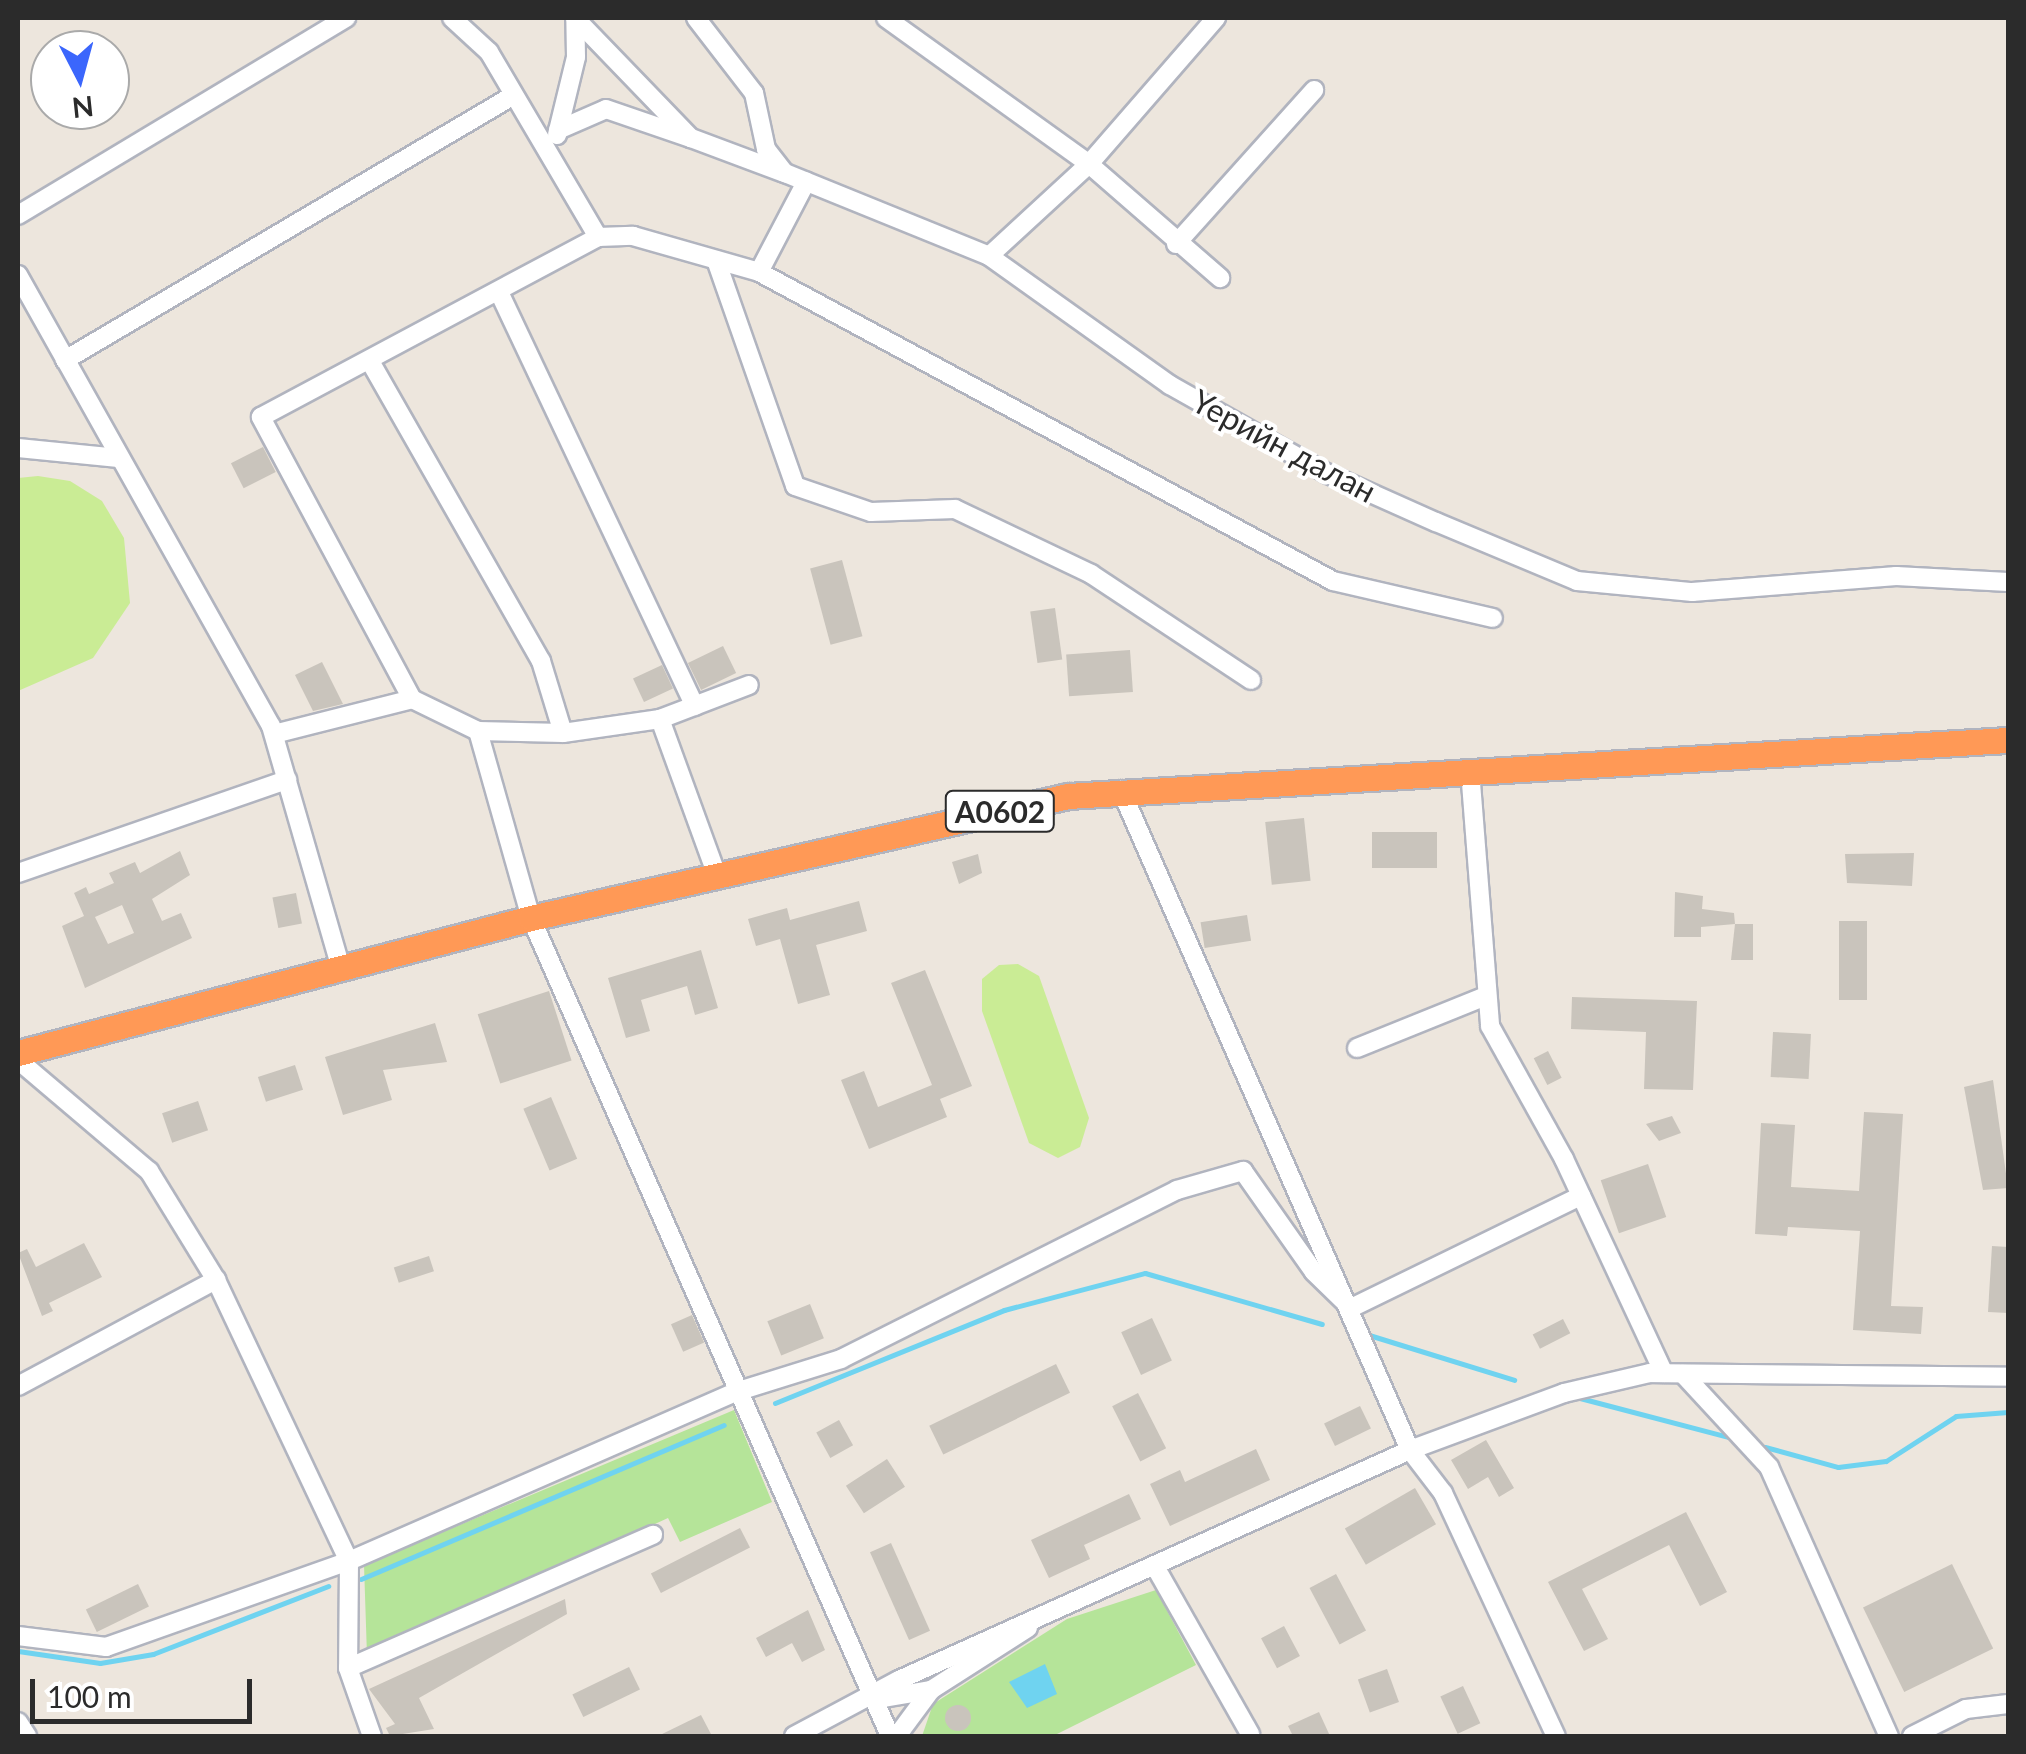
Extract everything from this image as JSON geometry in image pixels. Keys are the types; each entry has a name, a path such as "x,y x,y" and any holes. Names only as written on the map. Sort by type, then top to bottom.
{"highway":[{"name":"A0602","path":"18,1056 531,918 1121,790 2008,740"}],"street":[{"path":"18,215 346,18"},
{"path":"452,18 489,52 598,238"},
{"path":"552,154 576,57 575,18"},
{"path":"575,18 691,138"},
{"path":"696,18 754,93 766,150 784,173"},
{"path":"886,18 1089,164 1176,244 1220,278"},
{"path":"989,256 1036,205 1089,164 1216,18"},
{"path":"1176,244 1314,90"},
{"path":"65,360 514,95"},
{"name":"Үерийн далан","path":"558,130 606,108 784,173 989,256 1170,385 1328,474 1577,581 1692,592 1896,576 2008,582"},
{"path":"759,272 806,182"},
{"path":"749,685 660,719 563,733 478,730 412,699 261,417 371,363 598,238 633,236 759,272 1333,581 1493,618"},
{"path":"716,260 795,486 871,512 954,509 1091,574 1251,680"},
{"path":"18,275 274,734 340,968"},
{"path":"499,292 695,706"},
{"path":"371,363 542,661 563,733"},
{"path":"18,448 119,458"},
{"path":"274,734 412,699"},
{"path":"660,719 717,876"},
{"path":"478,730 531,918 874,1700 894,1736 931,1690"},
{"path":"1470,770 1486,996 1502,1056 1581,1196 1673,1373 1768,1467 1889,1736"},
{"path":"18,874 287,780"},
{"path":"1121,790 1410,1450 1444,1493 1556,1736"},
{"path":"1357,1048 1486,996"},
{"path":"18,1056 149,1171 216,1280 350,1561 348,1668 372,1736"},
{"path":"18,1636 106,1646 350,1561 739,1392 841,1359 1177,1190 1243,1172 1314,1272 1351,1308"},
{"path":"1351,1308 1581,1196"},
{"path":"18,1386 216,1280"},
{"path":"794,1736 1052,1610 1157,1570 1410,1450 1564,1393 1673,1373 2008,1377"},
{"path":"348,1668 653,1534"},
{"path":"1157,1570 1250,1734"},
{"path":"874,1700 931,1690 985,1662 1052,1610"},
{"path":"1912,1736 1966,1710 2008,1704"},
{"path":"18,1722 27,1736"}],"green space":[{"path":"38,476 70,481 102,501 124,538 130,603 93,658 18,691 18,478"},
{"path":"1018,964 1039,976 1089,1118 1080,1147 1058,1158 1029,1143 982,1011 982,979 999,965"},
{"path":"734,1410 772,1502 680,1542 668,1518 367,1656 364,1565"},
{"path":"1156,1590 1196,1665 1053,1736 922,1736 933,1704 1067,1619"}],"water":[{"path":"1045,1664 1057,1694 1027,1708 1009,1682"}],"building":[{"path":"263,447 276,472 244,488 231,463"},
{"path":"842,560 862,636 831,645 810,569"},
{"path":"1055,608 1062,659 1037,663 1030,611"},
{"path":"723,646 736,673 701,690 688,663"},
{"path":"1130,650 1133,692 1069,696 1066,654"},
{"path":"322,662 343,704 313,711 295,675"},
{"path":"662,665 673,689 644,702 633,679"},
{"path":"1304,818 1311,881 1272,885 1265,822"},
{"path":"1372,832 1437,832 1437,868 1372,868"},
{"path":"180,851 190,875 152,899 162,921 181,913 192,938 85,988 62,926 84,916 74,893 86,887 89,894 114,883 109,873 135,862 140,873","holes":["122,905 134,933 108,944 95,917"]},
{"path":"1914,853 1912,886 1847,883 1845,854"},
{"path":"978,854 982,873 959,884 952,862"},
{"path":"1675,892 1703,896 1702,909 1734,913 1735,924 1701,927 1701,937 1674,937"},
{"path":"296,893 302,923 278,928 272,898"},
{"path":"859,901 867,931 816,945 830,995 798,1004 780,939 756,946 748,919 787,908 790,920"},
{"path":"1247,915 1251,941 1205,948 1201,922"},
{"path":"1839,921 1867,921 1867,1000 1839,1000"},
{"path":"1735,924 1753,924 1753,960 1731,960"},
{"path":"701,950 718,1008 695,1015 687,986 641,1000 650,1031 626,1038 608,978"},
{"path":"925,970 972,1086 940,1099 947,1117 869,1149 841,1080 864,1071 878,1107 932,1085 891,983"},
{"path":"549,991 572,1060 500,1084 478,1014"},
{"path":"1572,997 1697,1001 1693,1090 1644,1089 1646,1032 1571,1029"},
{"path":"435,1023 447,1062 383,1070 392,1100 343,1115 325,1057"},
{"path":"1773,1032 1811,1034 1809,1079 1771,1077"},
{"path":"1548,1051 1562,1078 1547,1085 1534,1058"},
{"path":"295,1065 303,1090 266,1102 258,1077"},
{"path":"1993,1080 2008,1188 1983,1190 1964,1087"},
{"path":"551,1097 577,1159 550,1170 523,1109"},
{"path":"198,1101 208,1130 172,1143 162,1113"},
{"path":"1864,1112 1903,1114 1891,1306 1923,1307 1921,1334 1853,1330 1860,1231 1788,1227 1787,1236 1755,1234 1761,1123 1795,1125 1791,1187 1859,1191"},
{"path":"1672,1116 1681,1133 1659,1141 1646,1124"},
{"path":"1648,1164 1666,1217 1619,1233 1601,1180"},
{"path":"84,1243 102,1277 49,1303 53,1311 42,1316 18,1253 27,1249 36,1267"},
{"path":"1992,1246 2008,1247 2008,1313 1988,1312"},
{"path":"429,1256 434,1271 399,1283 394,1267"},
{"path":"810,1304 824,1338 781,1356 767,1321"},
{"path":"692,1315 704,1342 683,1352 671,1324"},
{"path":"1152,1318 1172,1361 1141,1375 1121,1332"},
{"path":"1563,1319 1570,1333 1540,1349 1533,1334"},
{"path":"1056,1364 1070,1393 943,1455 929,1426"},
{"path":"1138,1393 1166,1448 1140,1461 1112,1406"},
{"path":"1360,1406 1371,1428 1335,1446 1324,1424"},
{"path":"839,1420 853,1445 830,1458 816,1433"},
{"path":"1486,1440 1514,1488 1499,1497 1488,1477 1468,1489 1451,1460"},
{"path":"1256,1449 1270,1480 1170,1526 1150,1484 1180,1470 1185,1482"},
{"path":"887,1459 905,1487 864,1513 846,1486"},
{"path":"1415,1488 1436,1524 1366,1565 1345,1528"},
{"path":"1129,1494 1141,1519 1084,1545 1090,1559 1049,1578 1031,1540"},
{"path":"1686,1512 1727,1592 1700,1606 1669,1545 1582,1589 1608,1639 1584,1651 1548,1582"},
{"path":"740,1528 750,1548 661,1593 651,1573"},
{"path":"891,1543 930,1631 909,1640 870,1552"},
{"path":"1952,1564 1993,1648 1904,1692 1863,1607"},
{"path":"1336,1574 1366,1631 1340,1645 1310,1588"},
{"path":"138,1584 149,1606 97,1632 86,1609"},
{"path":"565,1599 567,1614 419,1698 434,1729 390,1736 386,1728 395,1724 369,1689"},
{"path":"808,1610 825,1650 802,1662 792,1643 766,1657 756,1638"},
{"path":"1284,1626 1300,1656 1277,1668 1261,1638"},
{"path":"629,1667 640,1689 583,1717 572,1695"},
{"path":"1387,1669 1399,1702 1370,1712 1358,1680"},
{"path":"1463,1686 1480,1723 1458,1734 1440,1697"},
{"path":"958,1705 967,1709 971,1718 967,1727 958,1731 949,1727 945,1718 949,1709"},
{"path":"1319,1712 1330,1736 1293,1736 1288,1726"},
{"path":"701,1715 712,1736 658,1736"}],"waterway":[{"path":"775,1403 1004,1310 1145,1273 1322,1324"},
{"path":"1369,1335 1514,1380"},
{"path":"1576,1397 1728,1437"},
{"path":"1765,1447 1838,1467 1886,1461 1956,1416 2008,1412"},
{"path":"361,1579 724,1425"},
{"path":"18,1651 100,1663 153,1654 328,1586"}]}
